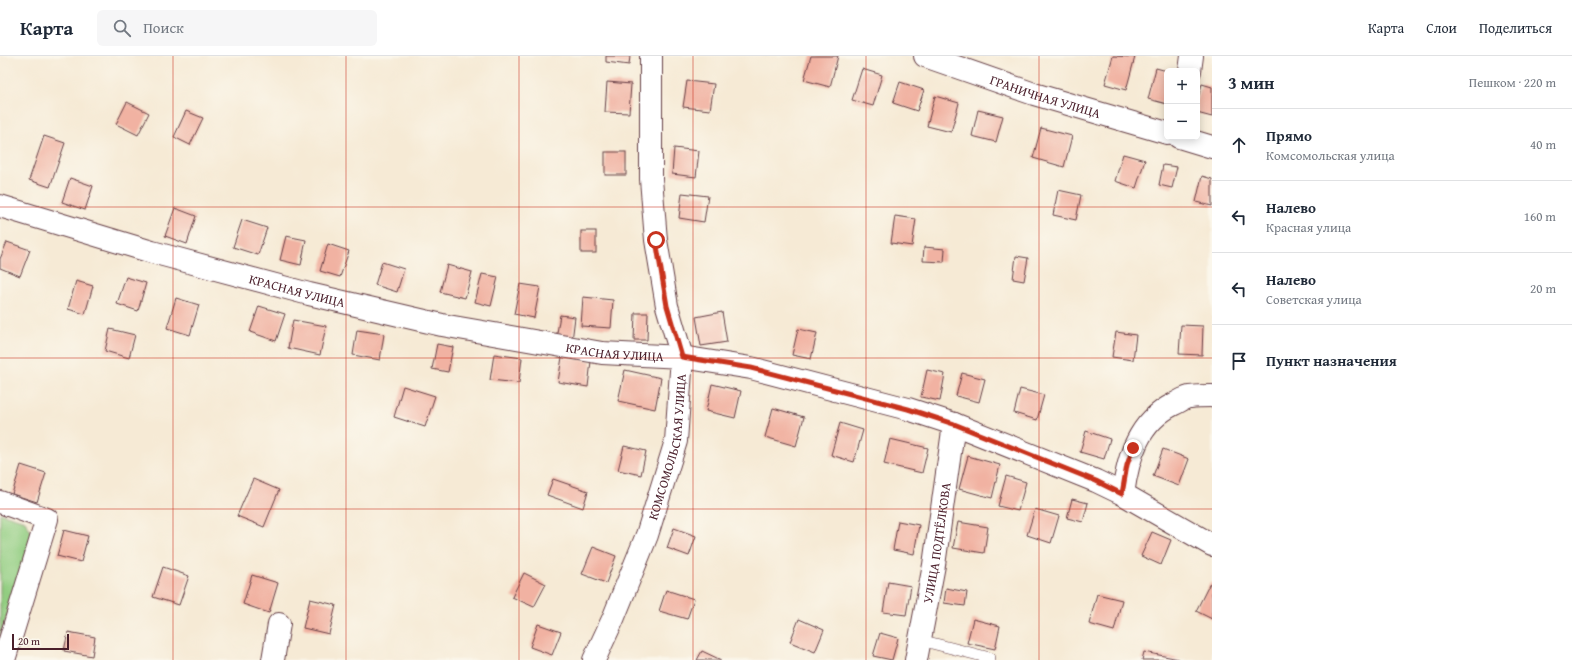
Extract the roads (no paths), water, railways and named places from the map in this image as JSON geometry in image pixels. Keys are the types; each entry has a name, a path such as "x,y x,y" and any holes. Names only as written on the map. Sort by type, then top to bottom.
{"street":[{"name":"КОМСОМОЛЬСКАЯ УЛИЦА","path":"594,660 613,619 647,535 676,440 682,357 667,306 656,240 650,179 652,56"},
{"name":"ГРАНИЧНАЯ УЛИЦА","path":"925,56 1034,94 1164,132"},
{"path":"1190,68 1192,56"},
{"path":"1189,140 1212,147"},
{"name":"КРАСНАЯ УЛИЦА","path":"0,206 152,252 308,294 442,326 602,353 682,357 751,368 908,409 954,424 1096,481 1212,545"},
{"path":"1122,494 1127,465 1136,444 1152,420 1163,410 1189,397 1212,396"},
{"name":"УЛИЦА ПОДТЁЛКОВА","path":"918,650 934,564 954,424"},
{"path":"0,502 47,519 4,660"},
{"path":"273,660 279,624"}],"lane":[{"path":"918,650 990,658"}]}
